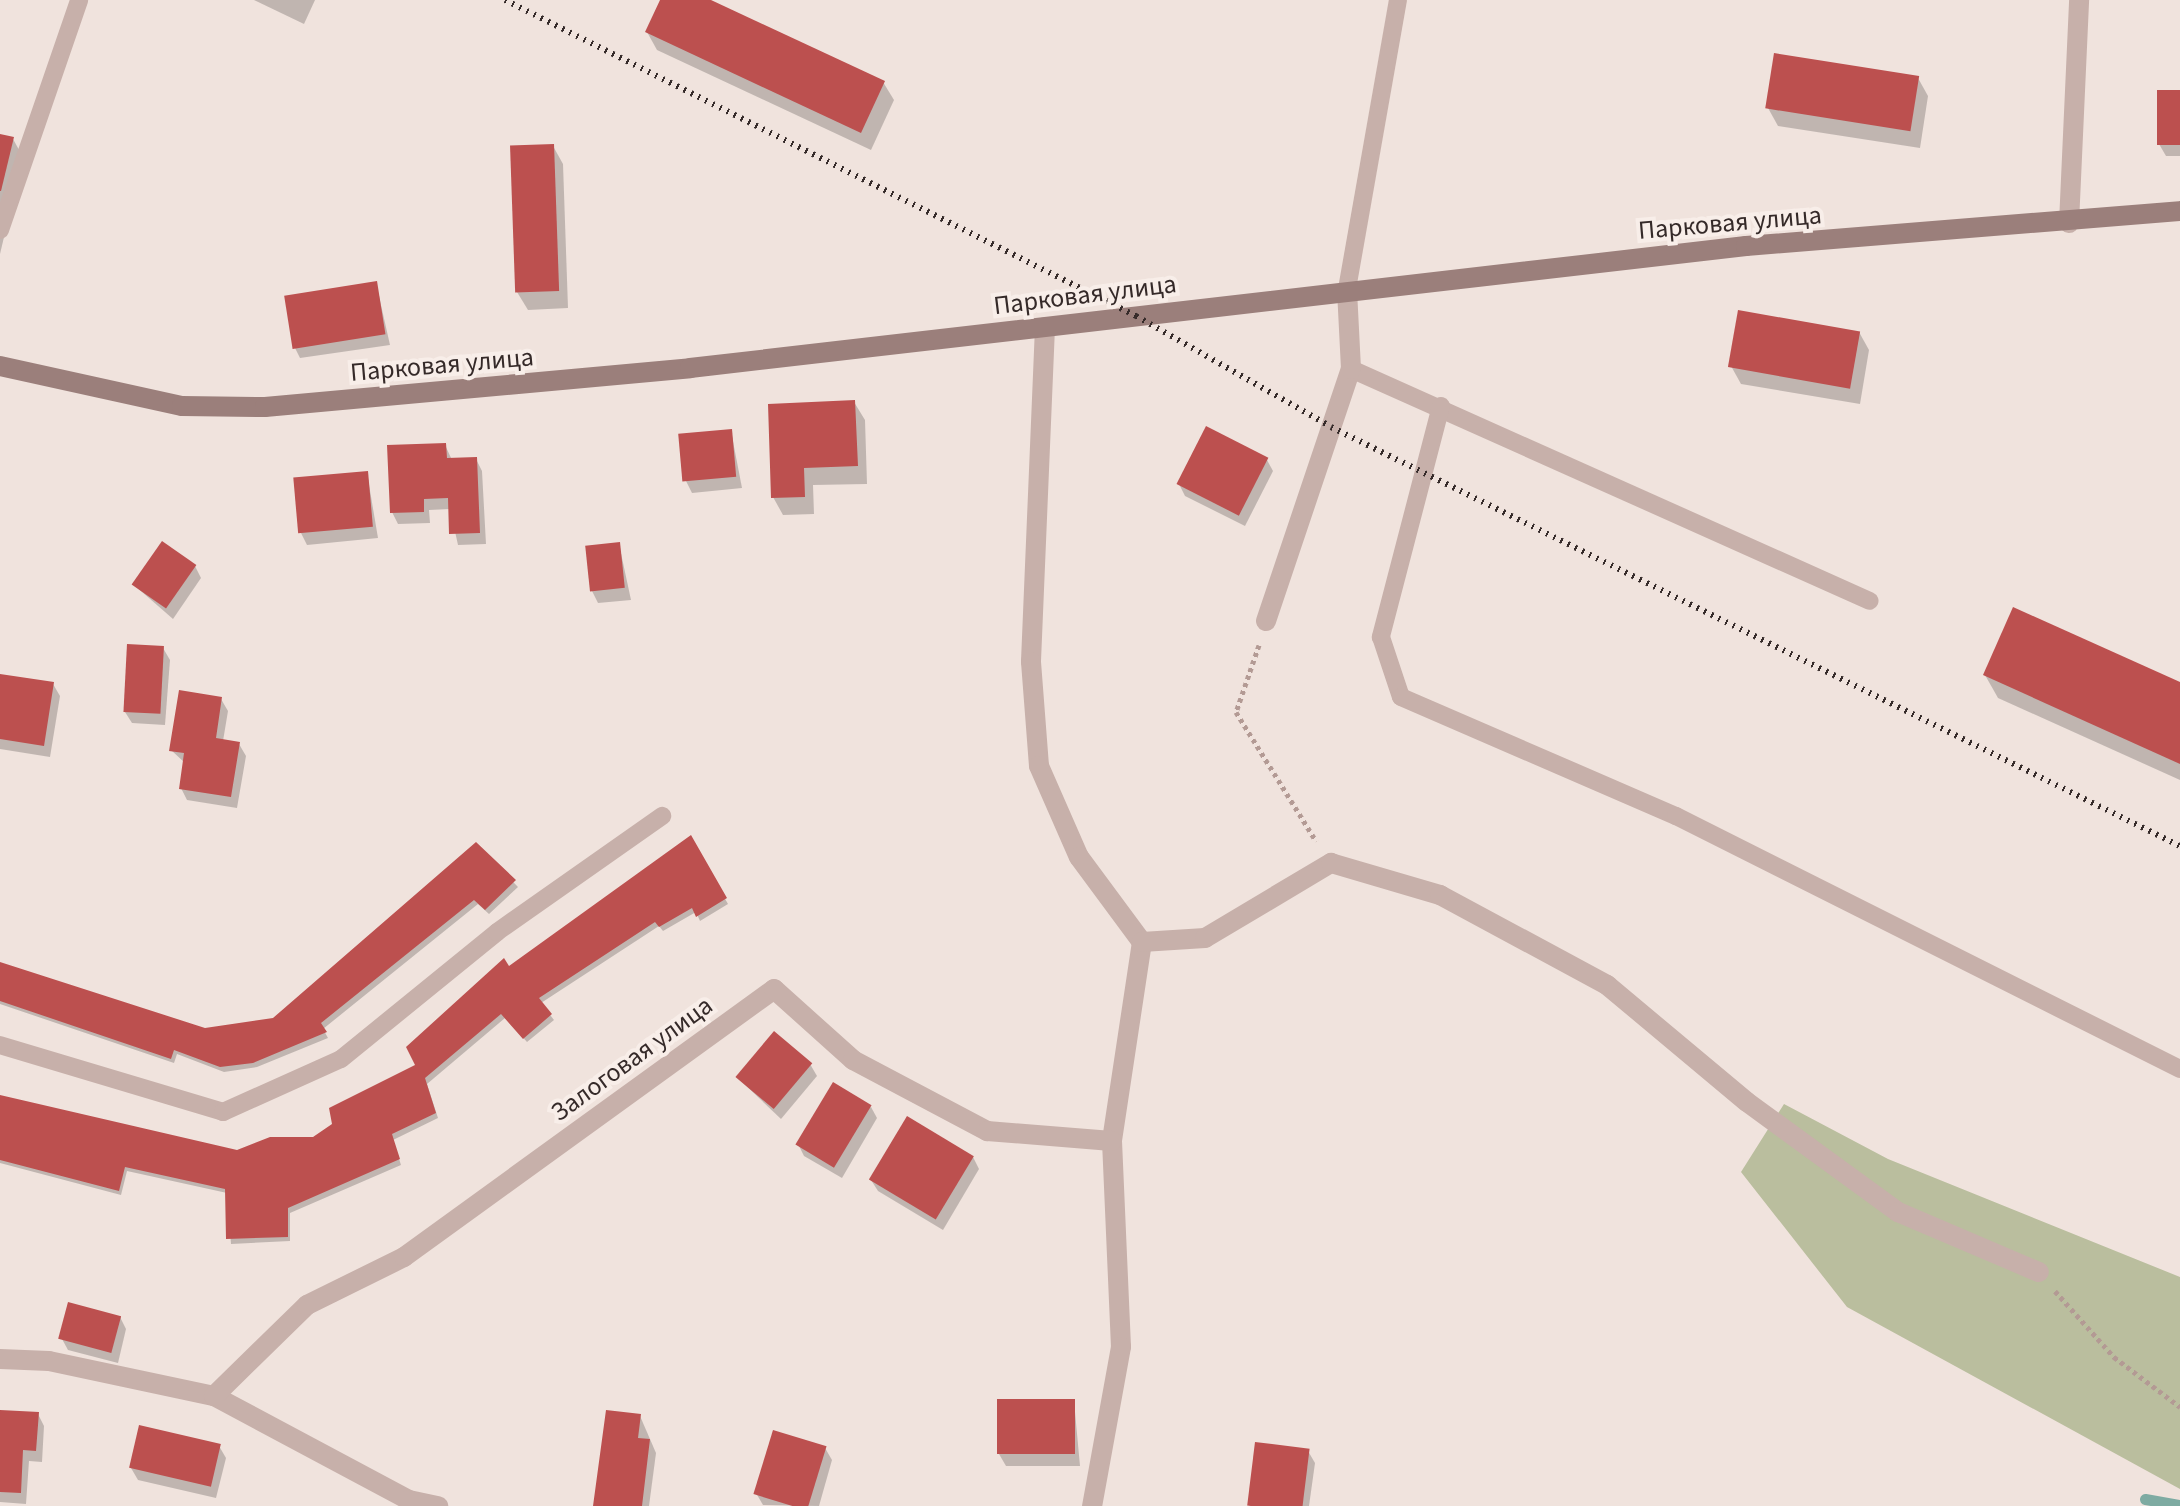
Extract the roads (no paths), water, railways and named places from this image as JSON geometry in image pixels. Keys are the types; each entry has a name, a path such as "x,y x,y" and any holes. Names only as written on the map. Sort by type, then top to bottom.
{"street":[{"path":"2069,223 2079,0"},
{"name":"Парковая улица","path":"0,366 182,406 265,407 1045,327 1347,289 1746,246 2069,223 2180,211"},
{"path":"1266,621 1351,369 1347,289"},
{"path":"1045,327 1031,662 1039,766 1079,857 1142,942 1112,1141 1121,1347 1092,1506"},
{"path":"1142,942 1205,938 1331,863 1440,895 1607,985 1747,1102 1898,1212 2039,1272"},
{"name":"Залоговая улица","path":"214,1396 307,1305 404,1257 774,989 853,1060 987,1131 1112,1141"},
{"path":"0,1359 49,1361 214,1396 409,1500 438,1506"}],"lane":[{"path":"0,230 79,0"},
{"path":"1347,289 1398,0"},
{"path":"1351,369 1441,406 1870,601"},
{"path":"1441,406 1381,637 1401,697 1676,816 2180,1069"},
{"path":"0,1045 223,1112 341,1059 497,932 662,816"}],"waterway":[{"path":"2145,1499 2180,1505"}],"railway":[{"path":"505,0 1136,316 1331,427 2180,846"}]}
